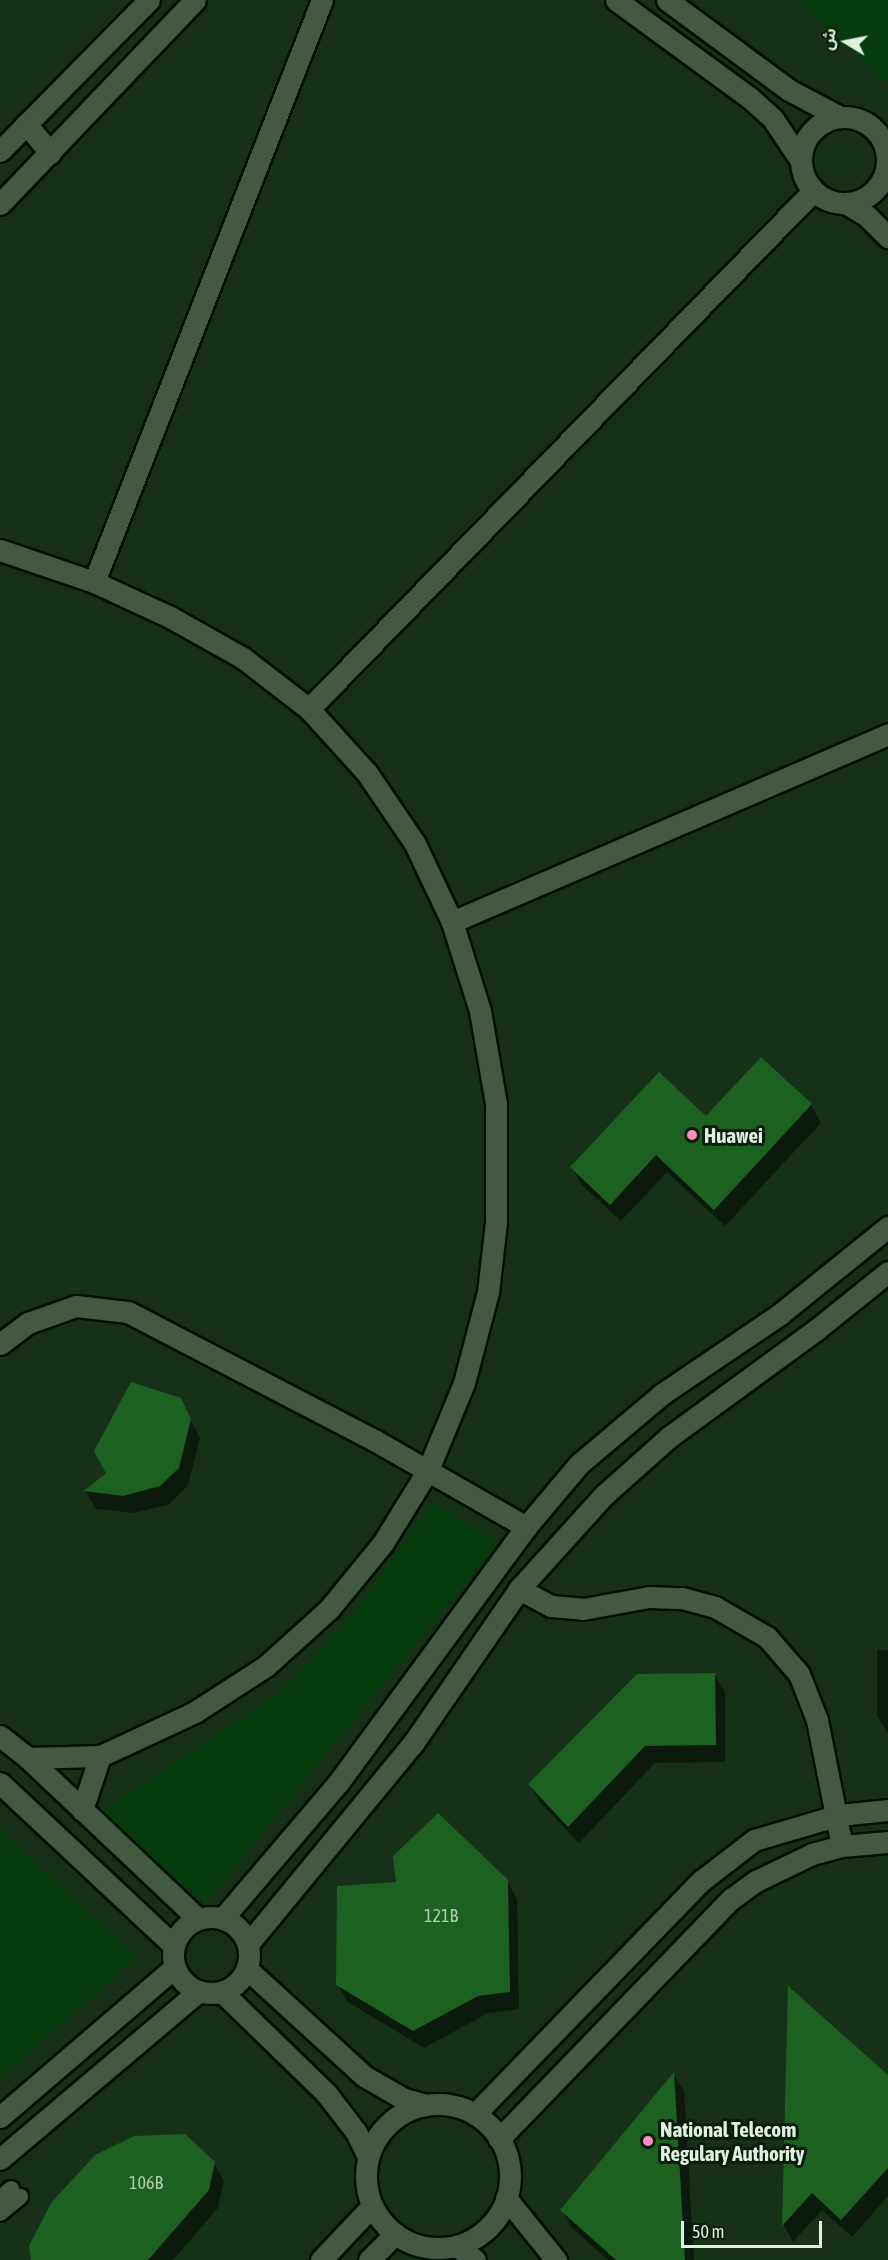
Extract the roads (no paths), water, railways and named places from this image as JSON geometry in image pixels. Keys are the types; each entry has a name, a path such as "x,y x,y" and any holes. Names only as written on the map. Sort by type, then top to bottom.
{"street":[{"path":"0,151 149,0"},
{"path":"0,204 195,0"},
{"path":"94,582 318,10 306,0"},
{"path":"615,0 750,98 773,119 801,161 813,191 834,203 847,204 870,195 884,176 887,167 884,145 874,129 858,120 840,117 789,90 667,0"},
{"path":"801,161 808,136 827,120 840,117"},
{"path":"26,124 50,153"},
{"path":"309,709 813,191"},
{"path":"847,204 867,216 888,237"},
{"path":"0,550 94,582 170,616 243,658 309,709 367,772 415,844 452,922 480,1011 496,1104 496,1222 488,1292 464,1383 428,1470 383,1543 345,1590 266,1666 195,1712 100,1756 28,1758"},
{"path":"452,922 888,734"},
{"path":"223,1918 339,1783 526,1527 579,1464 662,1394 771,1320 888,1227"},
{"path":"248,1944 414,1742 519,1589 604,1495 669,1437 888,1272"},
{"path":"0,1344 38,1319 76,1306 128,1312 428,1470 526,1527"},
{"path":"519,1589 551,1606 583,1609 649,1597 682,1598 715,1607 768,1637 799,1674 817,1720 839,1815 842,1846"},
{"path":"0,1736 28,1758 198,1919"},
{"path":"82,1810 100,1756"},
{"path":"0,1783 175,1956"},
{"path":"475,2114 700,1881 754,1840 839,1815 888,1810"},
{"path":"499,2139 731,1899 783,1866 842,1846 888,1842"},
{"path":"223,1918 243,1933 248,1944 247,1969 241,1979 222,1992 199,1991 180,1977 175,1956 183,1929 198,1919 223,1918"},
{"path":"0,2117 175,1956"},
{"path":"222,1992 326,2093 356,2133 368,2157 367,2190 372,2206 395,2234 430,2248 458,2247 484,2231 506,2198 509,2177 499,2139 475,2114 443,2104 426,2105 394,2094 364,2076 247,1969"},
{"path":"0,2159 199,1991"},
{"path":"368,2157 390,2123 426,2105"},
{"path":"0,2213 10,2195"},
{"path":"506,2198 556,2260"},
{"path":"321,2260 372,2206"},
{"path":"369,2260 395,2234"},
{"path":"458,2247 475,2260"}],"place":[{"name":"Huawei","path":"692,1135"},
{"name":"National Telecom Regulary Authority","path":"648,2141"}]}
